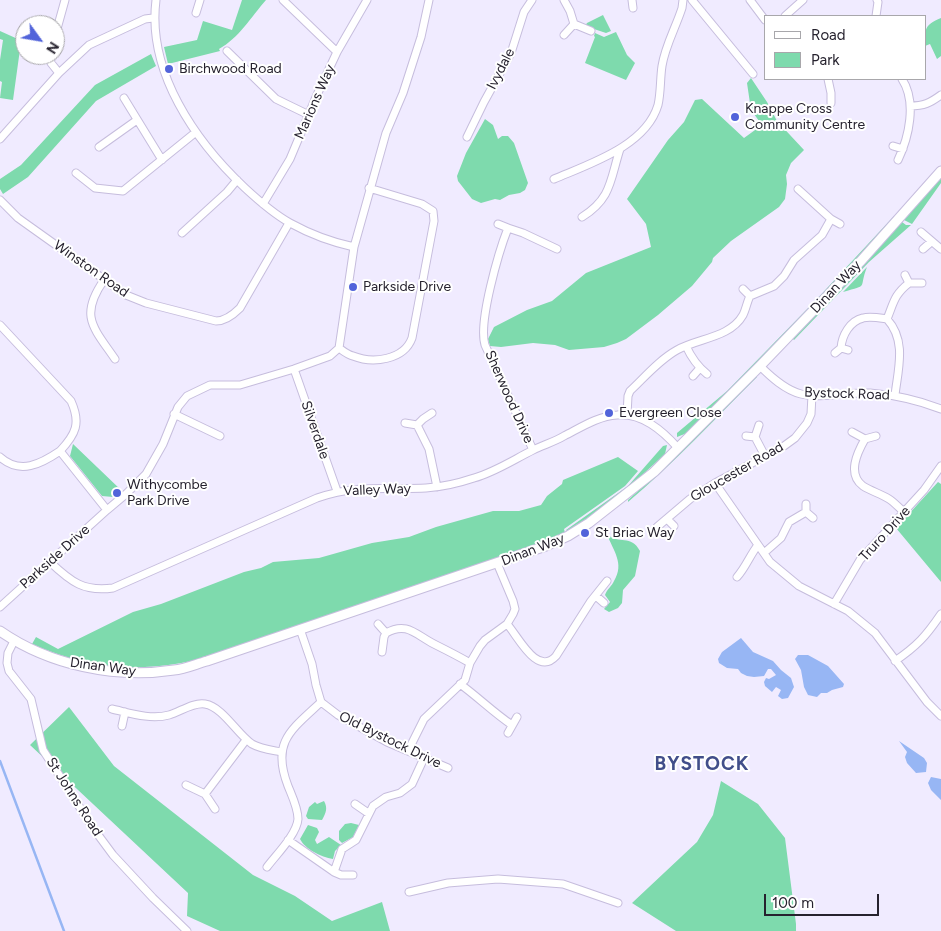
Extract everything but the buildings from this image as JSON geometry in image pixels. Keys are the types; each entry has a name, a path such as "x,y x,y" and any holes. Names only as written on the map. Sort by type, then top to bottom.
{"street":[{"path":"61,15 65,0"},
{"path":"156,0 154,18 158,51 169,83 181,109 196,132 224,167 263,204 289,223 333,242 354,246"},
{"path":"196,13 200,0"},
{"path":"283,0 337,52"},
{"name":"Marions Way","path":"263,204 290,159 337,52 367,0"},
{"path":"369,188 422,204 433,212 434,221 412,338 406,349 398,355 374,359 356,358 339,348 354,246 369,188 386,133 409,76 421,37 429,0"},
{"name":"Ivydale","path":"467,137 511,54 524,12 532,0"},
{"path":"564,0 574,24"},
{"path":"632,0 633,8"},
{"path":"554,179 620,149 642,130 652,118 658,104 662,65 682,8 683,0"},
{"path":"692,0 753,74"},
{"path":"750,0 764,19"},
{"path":"786,15 804,0"},
{"path":"876,15 877,0"},
{"path":"0,139 60,73 90,45 145,19 154,18"},
{"path":"574,24 591,31"},
{"path":"564,35 574,24"},
{"path":"227,51 276,99 308,115"},
{"path":"53,65 60,73"},
{"path":"828,80 831,103"},
{"path":"898,160 909,128 910,106 903,80"},
{"path":"910,106 922,106 941,95"},
{"path":"124,98 162,160"},
{"path":"100,147 137,120"},
{"path":"76,173 95,188 123,191 196,132"},
{"path":"894,146 903,150"},
{"path":"582,217 592,211 606,196 620,149"},
{"name":"Dinan Way","path":"0,631 14,641 50,657 70,663 120,672 149,673 176,670 497,564 568,536 590,523 640,483 678,448 853,269 941,171"},
{"path":"182,233 227,192 237,180"},
{"path":"798,189 831,219 840,224"},
{"name":"Winston Road","path":"0,200 18,218 104,280 136,300 220,321 234,314 240,308 289,223"},
{"path":"628,415 628,396 630,391 670,355 686,346 711,338 731,328 744,313 750,296 774,286 784,276 794,260 822,235 831,219"},
{"path":"498,224 557,249"},
{"name":"Sherwood Drive","path":"508,228 492,280 483,339 532,450"},
{"path":"921,232 941,249"},
{"path":"923,250 931,242"},
{"path":"905,275 909,283"},
{"path":"104,280 90,304 90,314 96,332 115,359"},
{"path":"887,319 894,298 900,291 909,283 922,283"},
{"path":"743,289 750,296"},
{"path":"841,350 848,329 855,322 864,318 887,319 893,325 900,348 895,396"},
{"path":"0,324 71,401 77,419 75,431 69,442 40,463 21,467 8,463 0,457"},
{"path":"686,346 690,356 707,374"},
{"name":"Parkside Drive","path":"0,607 146,474 164,444 174,414 187,396 200,388 210,385 240,385 294,369 330,356 339,348"},
{"name":"Bystock Road","path":"760,366 784,386 801,394 868,393 895,396 922,402 941,409"},
{"path":"693,376 700,368"},
{"name":"Silverdale","path":"294,369 337,491"},
{"name":"Gloucester Road","path":"658,527 690,499 715,483 784,446 807,423 812,395"},
{"path":"417,425 423,418 432,413"},
{"path":"174,414 220,436"},
{"name":"Valley Way","path":"50,562 64,576 87,589 113,588 316,498 337,491 358,488 437,487 476,478 596,420 609,416 628,415 638,418 654,426 678,448"},
{"path":"405,423 417,425"},
{"path":"417,425 429,449 437,487"},
{"path":"758,425 755,437 765,456"},
{"path":"852,432 865,439 876,436"},
{"path":"746,436 755,437"},
{"path":"865,439 857,454 854,465 855,474 861,484 889,499 904,512"},
{"path":"60,450 106,510"},
{"name":"Truro Drive","path":"834,604 860,560 924,490 941,466"},
{"path":"715,483 770,562 790,580 816,596 848,611 875,633 927,702 941,716"},
{"path":"764,553 781,538 789,522 806,508 813,518"},
{"path":"667,520 674,526"},
{"path":"736,577 744,570 758,545"},
{"path":"408,750 424,719 465,680 474,654 485,640 507,624 515,609 497,564"},
{"path":"507,624 526,651 544,662 548,662 556,656 591,600 607,581"},
{"path":"596,596 604,603"},
{"path":"895,661 914,648 928,634 941,614"},
{"path":"378,624 386,633"},
{"path":"382,652 386,633 394,629 404,628 418,633 431,643 470,663"},
{"path":"267,867 295,829 298,818 284,776 281,752 290,733 321,702 312,664 300,630"},
{"name":"St Johns Road","path":"14,641 8,653 7,663 9,671 31,699 43,750 88,821 114,855 153,898 187,931"},
{"path":"460,684 512,725"},
{"name":"Old Bystock Drive","path":"321,702 338,715 387,742 448,768"},
{"path":"112,709 138,716 160,716 204,704 215,708 246,740 259,748 281,752"},
{"path":"122,726 125,712"},
{"path":"508,733 517,718"},
{"path":"205,794 246,740"},
{"path":"334,872 342,849 356,840 368,813 380,801 412,784 424,758"},
{"path":"186,785 205,794 215,809"},
{"path":"355,804 368,813"},
{"path":"288,840 334,872 341,875 353,875"},
{"path":"409,892 448,884 498,879 563,884 618,903"}],"green space":[{"path":"242,0 266,0 239,33 219,49 220,51 168,64 164,47 197,40 203,21 232,30"},
{"path":"603,15 611,31 606,33 585,26 587,23"},
{"path":"941,18 941,56 937,59 930,44 926,46 926,32 928,25"},
{"path":"0,31 15,38 15,65 18,65 13,100 0,98 2,82 0,81 0,60 3,40 0,39"},
{"path":"616,32 627,55 635,63 626,80 585,63 595,33 604,37"},
{"path":"151,54 156,66 96,101 28,177 3,194 0,189 0,179 21,165 95,85"},
{"path":"751,78 777,121 804,150 791,163 786,175 785,199 779,207 731,241 713,258 712,262 692,286 626,339 604,347 569,350 555,345 533,343 501,347 490,346 488,339 494,327 527,310 552,301 586,273 651,247 646,224 627,199 668,140 684,122 695,100 702,99 744,138 762,125 751,110 747,83"},
{"path":"485,119 493,125 498,139 502,136 508,136 514,143 528,183 525,190 520,193 509,195 500,200 495,199 481,203 472,199 458,181 457,176 466,153"},
{"path":"941,177 941,183 912,224 904,220"},
{"path":"895,217 816,302 815,301"},
{"path":"902,222 906,225 911,225 869,262 794,340 793,339"},
{"path":"867,267 862,285 843,292"},
{"path":"813,303 798,321 687,433 677,437 677,433 727,391"},
{"path":"756,377 678,456 628,502 628,500 665,467"},
{"path":"73,444 121,490 113,497 102,496 70,456"},
{"path":"667,445 665,454 627,489 568,532 566,530 628,486 663,446"},
{"path":"618,457 638,471 625,486 564,529 565,533 548,541 196,660 153,666 112,666 73,659 32,644 36,637 58,649 133,612 161,604 273,562 319,558 372,543 409,537 436,527 493,511 519,511 541,505 547,496 562,484 563,480"},
{"path":"938,482 941,484 941,582 896,528"},
{"path":"607,534 616,539 633,543 640,551 635,576 623,590 622,603 618,608 609,612 604,609 610,602 605,595 617,575 618,563"},
{"path":"69,707 114,766 253,875 295,896 332,921 382,902 390,931 220,931 187,916 188,893 30,745"},
{"path":"721,781 758,804 785,838 796,931 676,931 632,903 697,842 713,815"},
{"path":"324,801 326,810 322,820 308,819 306,816 309,807 315,802 317,804"},
{"path":"345,824 359,825 353,837 342,843 339,840 339,831"},
{"path":"308,825 317,828 319,832 315,840 317,844 329,837 341,845 335,851 333,859 314,852 302,843 300,839"}],"water":[{"path":"741,638 753,652 773,661 791,678 794,687 788,698 782,699 778,696 781,690 776,687 772,692 765,686 766,678 769,679 776,675 771,669 768,669 764,676 754,677 741,673 738,669 727,668 719,663 718,659 722,652"},
{"path":"798,655 808,655 828,666 844,684 843,687 827,693 821,693 817,697 808,695 804,687 801,670 795,659"},
{"path":"899,741 924,758 927,763 926,772 916,773 907,763 905,757 907,752"},
{"path":"931,777 941,779 941,800 931,790 928,783"}],"waterway":[{"path":"0,761 64,931"}],"place":[{"name":"Birchwood Road","path":"169,69"},
{"name":"Knappe Cross Community Centre","path":"735,117"},
{"name":"Parkside Drive","path":"353,287"},
{"name":"Evergreen Close","path":"609,413"},
{"name":"Withycombe Park Drive","path":"117,493"},
{"name":"St Briac Way","path":"585,533"}],"district":[{"name":"BYSTOCK","path":"702,764"}]}
